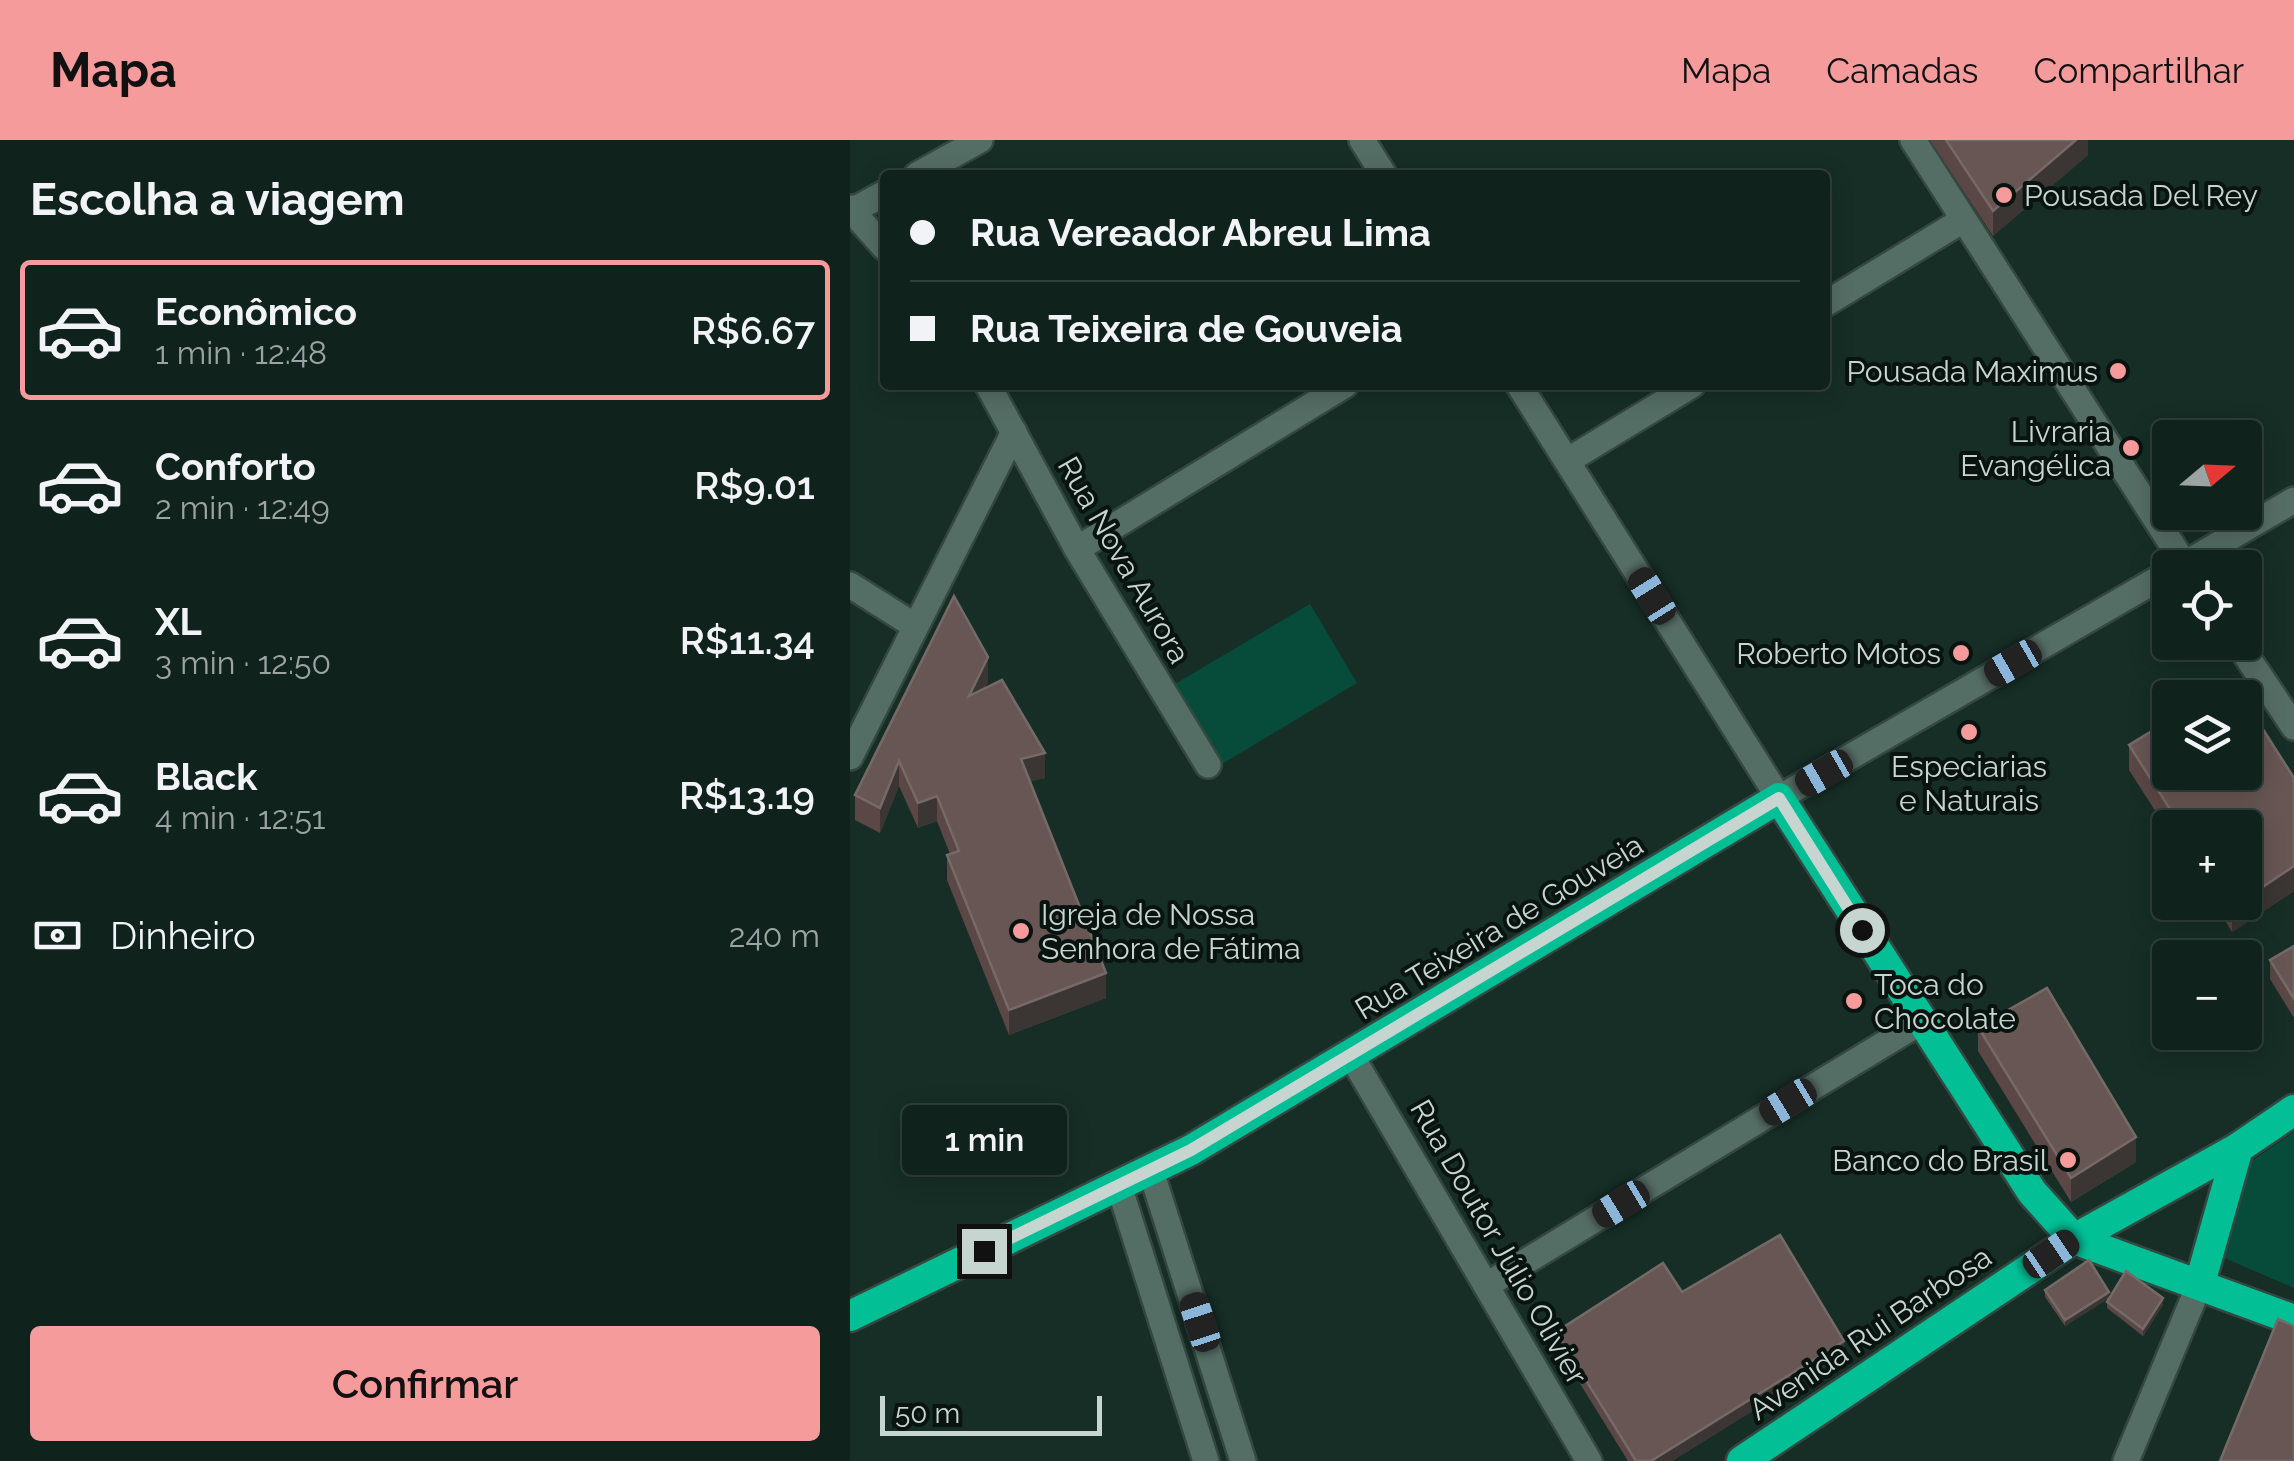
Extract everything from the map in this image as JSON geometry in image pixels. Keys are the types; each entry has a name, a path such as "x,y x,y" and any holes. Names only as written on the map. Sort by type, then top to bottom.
{"highway":[{"path":"1779,798 2032,1192 2074,1239 2294,1320"},
{"name":"Rua Teixeira de Gouveia","path":"850,1316 1151,1172 1352,1056 1779,798"},
{"name":"Avenida Rui Barbosa","path":"1742,1461 2074,1239 2238,1148 2294,1110"},
{"path":"2200,1283 2238,1148"}],"street":[{"path":"926,170 980,140"},
{"path":"1362,140 1381,170"},
{"path":"1913,140 2169,550"},
{"path":"880,195 851,209 880,242"},
{"path":"1830,301 1963,220"},
{"name":"Rua Nova Aurora","path":"991,390 1078,549 1208,765"},
{"path":"1078,549 1337,390"},
{"path":"1522,390 1779,798"},
{"path":"1567,461 1684,390"},
{"path":"850,757 1014,432"},
{"name":"Rua Teixeira de Gouveia","path":"2210,550 2294,500"},
{"name":"Rua Teixeira de Gouveia","path":"1779,798 2152,584"},
{"path":"850,586 915,626"},
{"path":"2250,660 2294,727"},
{"path":"1487,1285 1922,1021"},
{"name":"Rua Doutor Júlio Olivier","path":"1352,1056 1589,1461"},
{"path":"1151,1172 1243,1461"},
{"path":"1118,1186 1206,1461"},
{"path":"2126,1461 2200,1283"},
{"path":"1192,1410 1224,1397"}],"green space":[{"path":"1310,604 1357,683 1222,764 1175,684"},
{"path":"2294,1132 2294,1288 2222,1257 2243,1167"}],"building":[{"path":"1946,140 2076,140 1993,211"},
{"path":"954,596 988,657 969,696 1002,680 1045,753 1021,759 1106,973 1009,1010 947,855 959,851 937,796 918,803 899,761 880,808 855,795"},
{"path":"2262,728 2294,778 2294,866 2262,888 2262,810 2171,810 2158,790 2262,790"},
{"path":"2152,731 2152,781 2129,745"},
{"path":"2294,946 2294,999 2270,960"},
{"path":"2047,988 2136,1137 2071,1178 1978,1027"},
{"path":"1780,1235 1844,1341 1651,1461 1636,1461 1556,1332 1663,1263 1682,1292"},
{"path":"2089,1260 2109,1292 2065,1320 2045,1290"},
{"path":"2126,1271 2163,1298 2143,1329 2107,1302"},
{"path":"2278,1319 2294,1326 2294,1461 2220,1461"}],"place":[{"name":"Pousada Del Rey","path":"2004,195"},
{"name":"Pousada Maximus","path":"2118,371"},
{"name":"Livraria Evangélica","path":"2131,448"},
{"name":"Roberto Motos","path":"1961,653"},
{"name":"Especiarias e Naturais","path":"1969,732"},
{"name":"Igreja de Nossa Senhora de Fátima","path":"1021,931"},
{"name":"Toca do Chocolate","path":"1854,1001"},
{"name":"Banco do Brasil","path":"2068,1160"}],"route":[{"path":"984,1251 1191,1150 1779,798 1862,930"}]}
